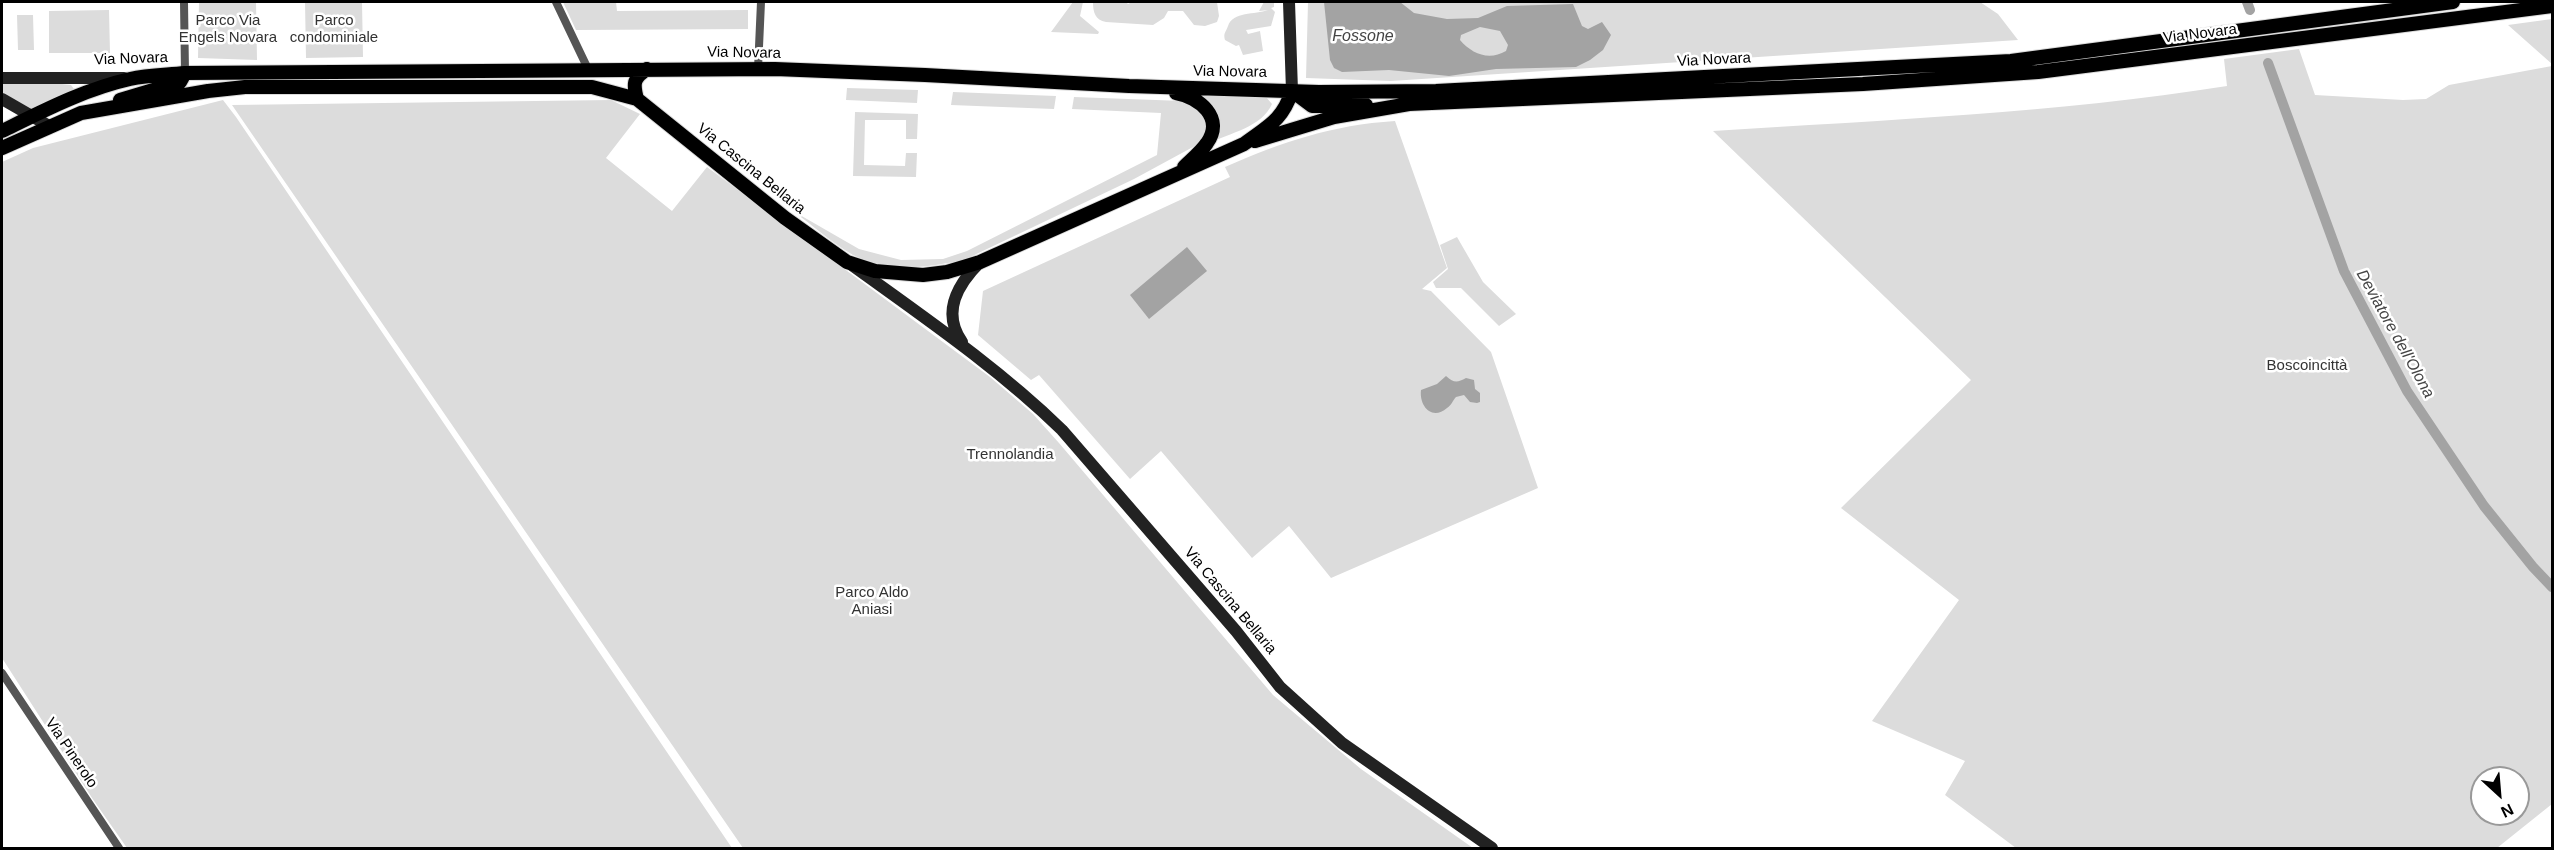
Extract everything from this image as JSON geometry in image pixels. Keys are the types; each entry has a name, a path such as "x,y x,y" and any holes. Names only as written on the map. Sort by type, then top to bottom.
{"main road":[{"name":"Via Novara","path":"131,79 185,73 758,69 1129,86 1292,91 1436,91 2002,62 2453,2"},
{"name":"Via Novara","path":"1244,144 1334,117 1409,104 1453,100 1841,85 2038,72 2553,6"},
{"path":"81,113 208,91 245,87 592,87 637,99 635,78 647,69"},
{"path":"2,148 81,113 180,82 185,73 208,91"},
{"path":"2,130 86,93 131,79"},
{"path":"1129,86 1183,94 1198,101 1211,115 1213,130 1208,143 1176,175"},
{"path":"1244,144 1281,117 1292,91 1312,106 1409,104"},
{"name":"Via Cascina Bellaria","path":"637,99 785,218 847,262 875,271 923,275 947,272 980,262 1244,144"}],"street":[{"path":"184,2 185,73"},
{"path":"556,2 588,69"},
{"path":"758,69 761,2"},
{"path":"1289,2 1292,91"},
{"name":"Via Novara","path":"2,78 131,79"},
{"path":"2,99 50,126"},
{"name":"Via Cascina Bellaria","path":"847,262 966,347 1062,430 1236,631 1280,687 1342,743 1492,849"},
{"name":"Via Cascina Bellaria","path":"966,347 954,327 952,306 958,288 980,262"},
{"name":"Via Pinerolo","path":"2,673 119,849"}],"green space":[{"name":"Parco Via Engels Novara","path":"199,2 256,2 257,60 198,58"},
{"name":"Parco condominiale","path":"305,2 362,2 363,57 306,58"},
{"path":"563,2 616,2 617,11 748,10 748,29 576,30"},
{"path":"1073,2 1083,2 1080,16 1099,32 1098,34 1051,32"},
{"path":"1093,2 1126,2 1128,4 1132,2 1217,2 1219,16 1217,22 1205,26 1194,25 1183,11 1168,11 1164,18 1153,25 1106,22 1095,15"},
{"path":"1264,2 1274,2 1274,7 1271,8 1275,12 1271,26 1246,30 1248,34 1260,31 1263,51 1243,55 1239,45 1236,46 1225,40 1225,33 1235,18 1268,10 1259,11"},
{"path":"1308,2 1980,2 1998,14 2018,40 1391,81 1306,78"},
{"path":"109,10 110,53 49,53 49,11"},
{"path":"17,15 33,15 34,50 18,50"},
{"path":"2552,19 2552,64 2508,25"},
{"name":"Boscoincittà","path":"2299,49 2315,95 2403,100 2426,99 2449,85 2552,66 2552,804 2530,822 2530,766 2470,766 2470,826 2524,826 2497,848 2016,848 1945,795 1965,761 1872,721 1959,600 1841,508 1971,380 1713,131 2035,109 2227,86 2224,59"},
{"path":"2,84 62,84 71,85 74,89 32,109 2,93"},
{"path":"847,88 918,90 917,103 846,100"},
{"path":"953,92 1056,96 1054,109 951,105"},
{"path":"1199,93 1266,97 1272,104 1267,112 1253,124 1209,143 1213,136 1197,97"},
{"path":"1074,97 1183,101 1202,111 1207,127 1200,142 1193,147 1134,179 966,259 952,262 894,267 866,261 837,245 793,211 859,249 901,260 943,259 967,251 1157,155 1161,113 1072,109"},
{"path":"223,100 732,848 127,848 92,798 2,658 2,162 33,148"},
{"name":"Parco Aldo Aniasi","path":"611,100 640,114 606,158 672,211 707,167 990,377 1033,414 1059,443 1273,695 1361,769 1473,848 743,848 232,105"},
{"path":"855,112 918,114 917,139 906,139 906,120 865,120 864,165 905,166 906,153 917,153 916,177 853,176"},
{"path":"1395,121 1447,268 1422,289 1431,291 1491,352 1538,488 1331,578 1289,526 1252,558 1161,451 1130,479 1039,375 1031,380 978,335 983,291 1230,177 1225,167 1246,158 1308,136 1350,126"},
{"path":"1457,237 1483,282 1516,314 1499,326 1461,288 1436,288 1433,282 1448,269 1440,245"}],"water":[{"name":"Fossone","path":"1324,2 1400,2 1414,13 1447,19 1478,18 1507,6 1573,4 1582,26 1588,29 1602,22 1611,35 1603,50 1576,67 1496,69 1449,76 1389,70 1342,72 1334,68 1330,60","holes":["1480,27 1500,31 1508,45 1506,51 1500,54 1487,56 1475,52 1460,40 1461,35"]},
{"path":"1187,247 1207,271 1149,319 1130,295"},
{"path":"1446,376 1456,382 1466,378 1474,380 1475,389 1480,393 1480,402 1470,402 1464,395 1456,397 1450,406 1441,412 1428,410 1422,401 1421,390 1437,384"}],"waterway":[{"name":"Deviatore dell'Olona","path":"2247,2 2250,10"},
{"name":"Deviatore dell'Olona","path":"2268,63 2344,271 2407,391 2484,506 2552,587"}],"park label":[{"name":"Trennolandia","path":"1010,455"}]}
